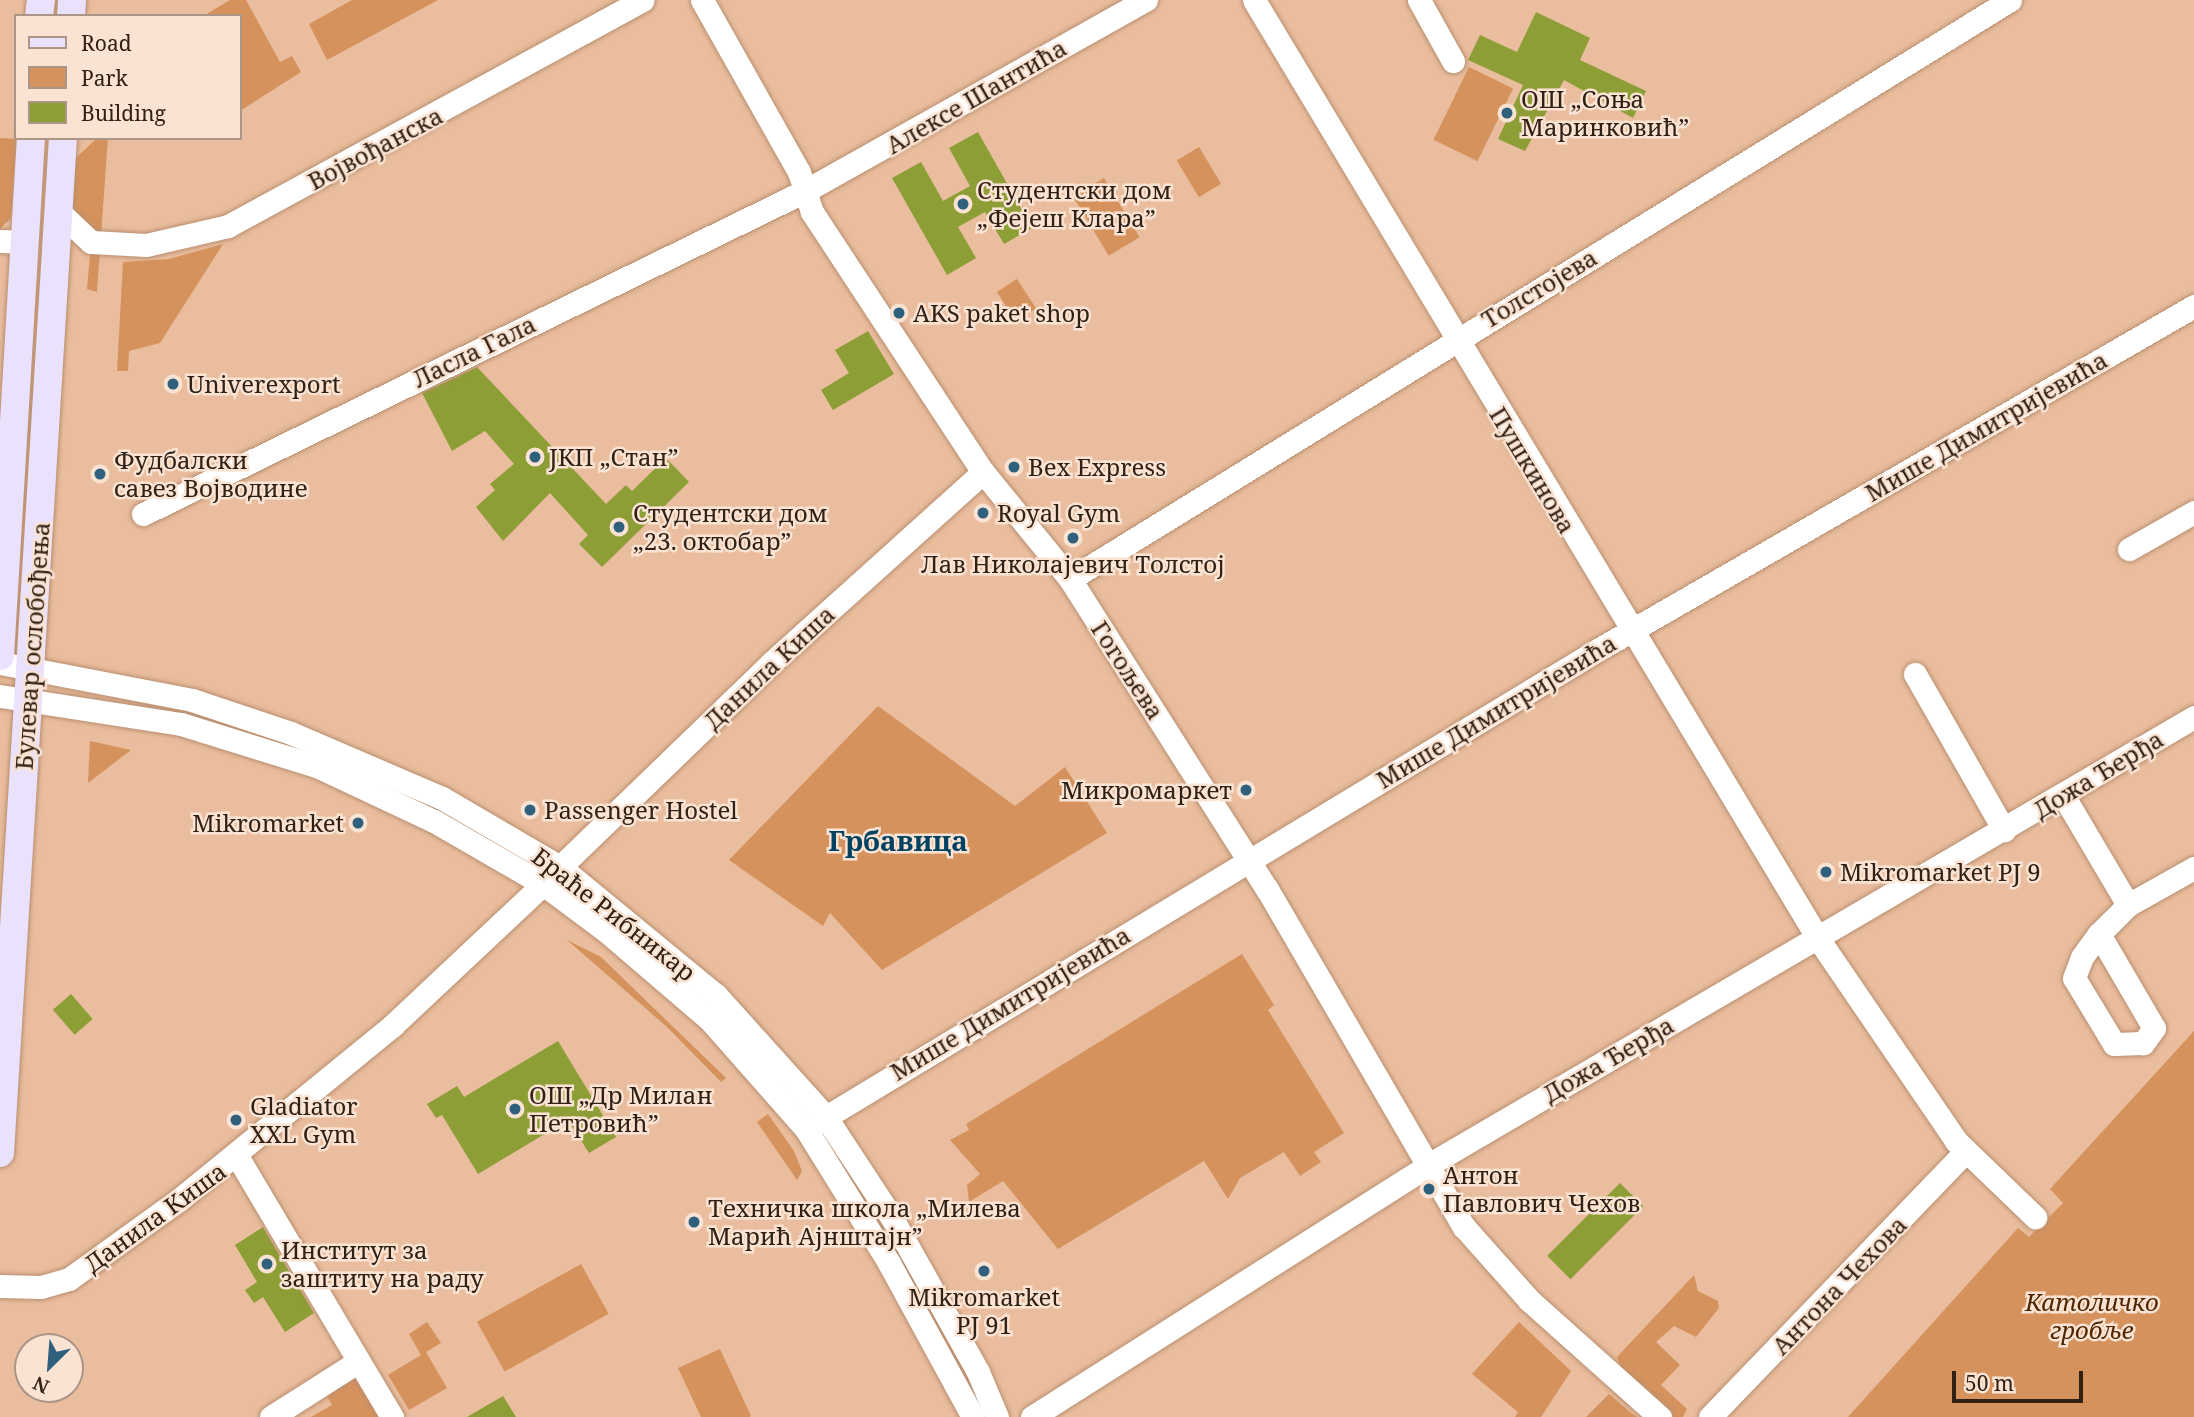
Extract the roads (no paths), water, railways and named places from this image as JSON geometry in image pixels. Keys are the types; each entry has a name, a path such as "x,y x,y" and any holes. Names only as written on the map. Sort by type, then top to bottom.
{"main road":[{"name":"Булевар ослобођења","path":"0,656 12,241 31,140"},
{"name":"Булевар ослобођења","path":"0,1153 63,140"}],"street":[{"name":"Војвођанска","path":"91,243 145,245 228,226 642,0"},
{"name":"Гогољева","path":"702,0 805,191 812,212 983,472 1070,579 1249,860 1430,1164"},
{"name":"Алексе Шантића","path":"805,191 1146,0"},
{"name":"Пушкинова","path":"1254,0 1454,339 1816,937"},
{"path":"1419,0 1453,61"},
{"name":"Толстојева","path":"1070,579 1454,339 2010,0"},
{"name":"Ласла Гала","path":"144,514 805,191"},
{"path":"54,276 91,243 58,211"},
{"name":"Мише Димитријевића","path":"806,1129 1630,631 2194,306"},
{"name":"Данила Киша","path":"560,867 771,663 983,472"},
{"path":"2129,549 2194,512"},
{"name":"Браће Рибникар","path":"0,663 192,700 291,733 442,798 560,867 716,995 825,1116 892,1217 997,1417"},
{"path":"1915,674 2004,830"},
{"name":"Браће Рибникар","path":"0,696 181,724 276,750 379,792 543,884 704,1014 806,1129 889,1263 973,1417"},
{"name":"Дожа Ђерђа","path":"1043,1414 1430,1164 2194,718"},
{"path":"2063,795 2128,905"},
{"path":"2099,934 2128,905 2194,868"},
{"name":"Данила Киша","path":"0,1286 41,1287 69,1279 237,1156 393,1025 543,884"},
{"path":"1816,937 1966,1151 2035,1217"},
{"name":"Антона Чехова","path":"1710,1417 1966,1151"},
{"path":"237,1156 393,1417"},
{"path":"1430,1164 1464,1227 1491,1259 1660,1417"},
{"path":"271,1417 359,1362"}],"place":[{"name":"ОШ „Соња Маринковић”","path":"1507,113"},
{"name":"Студентски дом „Фејеш Клара”","path":"963,204"},
{"name":"AKS paket shop","path":"899,313"},
{"name":"Univerexport","path":"173,384"},
{"name":"ЈКП „Стан”","path":"535,457"},
{"name":"Bex Express","path":"1014,467"},
{"name":"Фудбалски савез Војводине","path":"100,474"},
{"name":"Royal Gym","path":"983,513"},
{"name":"Студентски дом „23. октобар”","path":"619,527"},
{"name":"Лав Николајевич Толстој","path":"1073,538"},
{"name":"Микромаркет","path":"1246,790"},
{"name":"Passenger Hostel","path":"530,810"},
{"name":"Mikromarket","path":"358,823"},
{"name":"Mikromarket PJ 9","path":"1826,872"},
{"name":"ОШ „Др Милан Петровић”","path":"515,1109"},
{"name":"Gladiator XXL Gym","path":"236,1120"},
{"name":"Антон Павлович Чехов","path":"1429,1189"},
{"name":"Техничка школа „Милева Марић Ајнштајн”","path":"694,1222"},
{"name":"Институт за заштиту на раду","path":"267,1264"},
{"name":"Mikromarket PJ 91","path":"984,1271"}],"district":[{"name":"Грбавица","path":"898,840"}],"park label":[{"name":"Католичко гробље","path":"2092,1316"}]}
